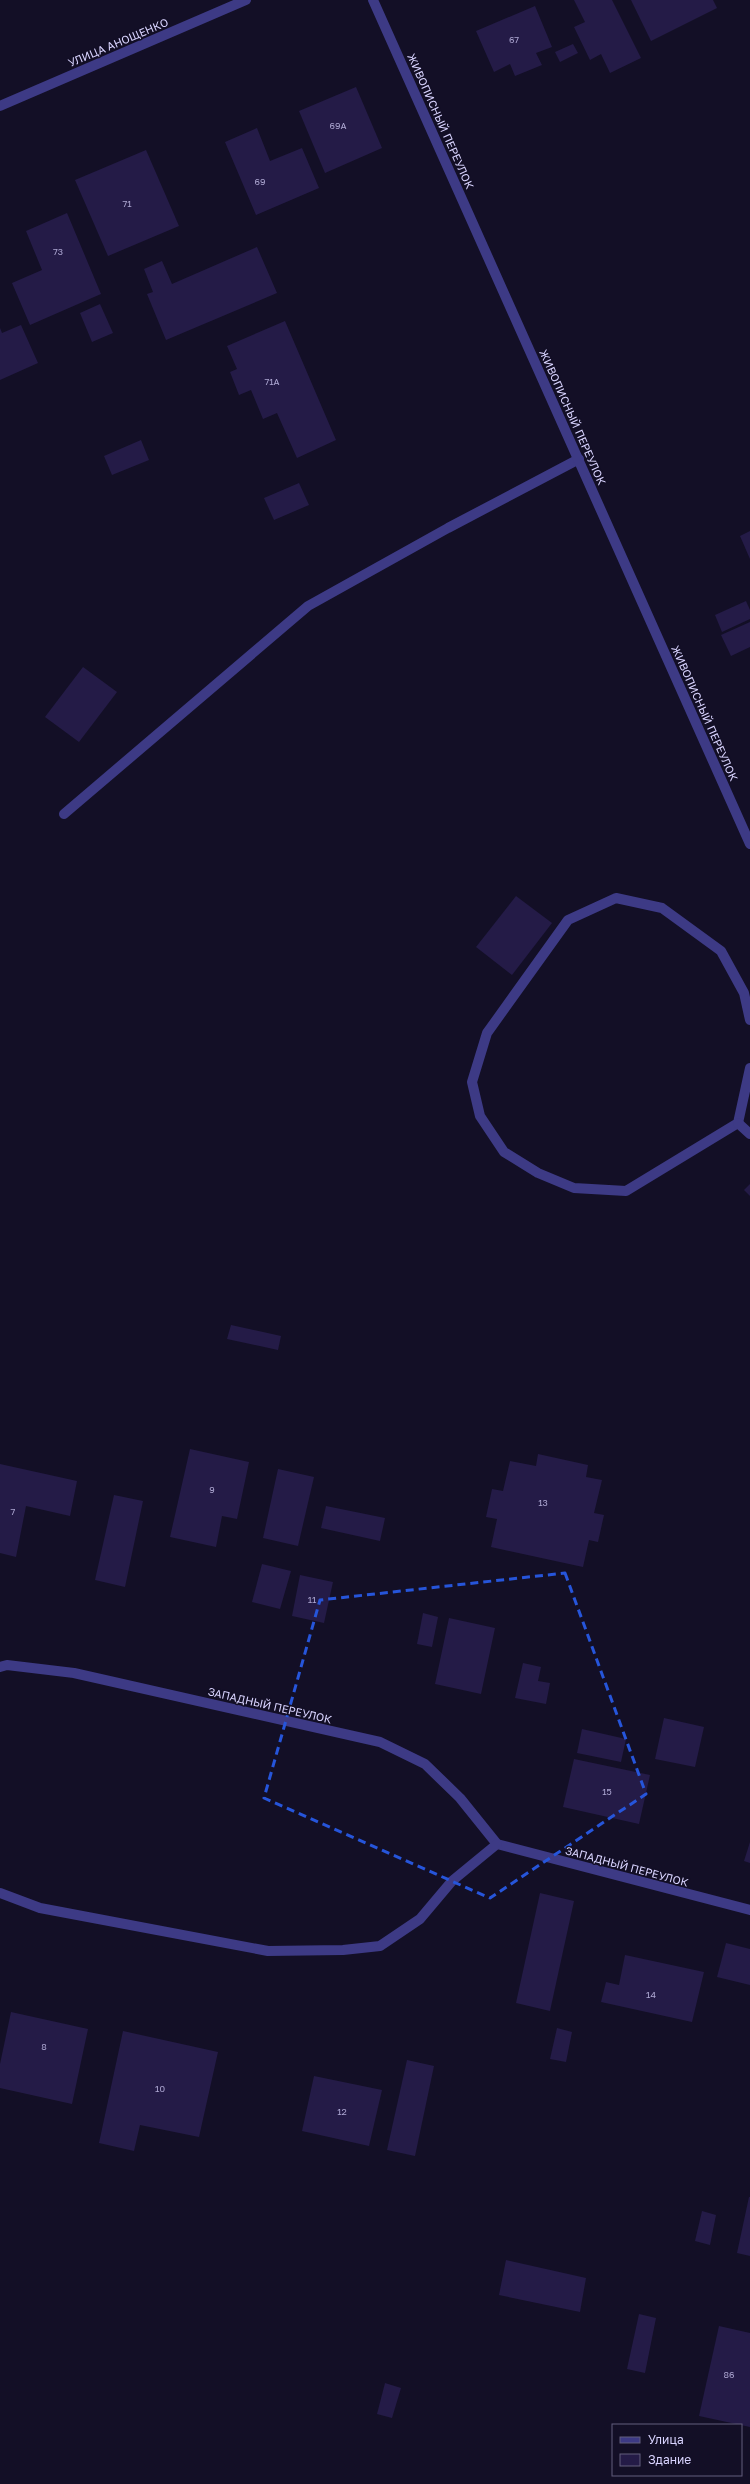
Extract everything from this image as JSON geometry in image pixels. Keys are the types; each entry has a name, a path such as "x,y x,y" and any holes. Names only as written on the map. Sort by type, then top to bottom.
{"street":[{"name":"УЛИЦА АНОЩЕНКО","path":"0,106 246,0"},
{"name":"ЖИВОПИСНЫЙ ПЕРЕУЛОК","path":"373,0 750,844"},
{"path":"64,814 308,606 448,528 579,459"},
{"path":"750,1020 744,993 722,951 662,908 616,898 568,920 487,1033 472,1082 480,1116 504,1152 538,1173 574,1188 626,1191 738,1123 750,1068"},
{"path":"738,1123 750,1134"},
{"name":"ЗАПАДНЫЙ ПЕРЕУЛОК","path":"0,1667 7,1665 74,1673 380,1742 425,1764 460,1798 497,1844 750,1910"},
{"path":"0,1893 40,1908 268,1951 343,1950 380,1946 420,1918 452,1881 497,1844"}],"highlighted area":[{"path":"565,1573 646,1794 490,1898 264,1798 320,1600"}],"building":[{"path":"574,0 612,0 641,58 610,73 601,54 590,60 574,27 585,22"},
{"path":"631,0 713,0 717,8 651,41"},
{"path":"535,6 552,47 536,53 542,65 515,76 510,64 494,72 476,31"},
{"path":"573,44 578,53 560,62 555,52"},
{"path":"356,87 382,148 325,173 299,111"},
{"path":"257,128 270,161 302,148 319,188 256,215 225,142"},
{"path":"146,150 179,226 108,256 75,180"},
{"path":"67,213 101,294 30,325 12,283 42,270 26,231"},
{"path":"257,247 277,293 166,340 147,294 153,292 144,269 162,261 172,284"},
{"path":"100,304 113,333 92,342 80,313"},
{"path":"285,321 336,440 297,458 277,413 263,419 251,390 239,395 230,372 237,369 227,346"},
{"path":"21,325 38,363 0,380 0,328 2,333"},
{"path":"141,440 149,460 112,475 104,456"},
{"path":"299,483 309,505 274,520 264,498"},
{"path":"750,531 750,559 740,536"},
{"path":"746,601 750,610 750,619 722,632 715,615"},
{"path":"750,622 750,647 731,656 721,635"},
{"path":"83,667 117,692 79,742 45,717"},
{"path":"516,896 552,923 512,975 476,947"},
{"path":"750,1184 750,1196 744,1190"},
{"path":"231,1325 281,1336 278,1350 227,1339"},
{"path":"190,1449 249,1462 237,1519 222,1516 216,1547 170,1537"},
{"path":"538,1454 588,1465 586,1477 602,1480 594,1513 604,1515 598,1542 589,1540 583,1567 491,1547 497,1519 486,1517 492,1489 503,1491 510,1461 536,1466"},
{"path":"0,1464 77,1481 70,1516 26,1506 16,1557 0,1553"},
{"path":"278,1469 314,1477 298,1546 263,1538"},
{"path":"114,1495 143,1501 125,1587 95,1580"},
{"path":"326,1506 385,1518 380,1541 321,1528"},
{"path":"262,1564 291,1571 280,1609 252,1602"},
{"path":"300,1575 333,1582 324,1623 292,1616"},
{"path":"423,1613 438,1617 432,1647 417,1644"},
{"path":"449,1618 495,1628 481,1694 435,1684"},
{"path":"523,1663 541,1667 538,1681 550,1683 546,1704 515,1698"},
{"path":"664,1718 704,1727 695,1767 655,1759"},
{"path":"582,1729 626,1739 621,1762 577,1753"},
{"path":"574,1759 650,1775 639,1824 563,1807"},
{"path":"750,1842 750,1863 744,1861"},
{"path":"540,1893 574,1901 550,2011 516,2003"},
{"path":"726,1943 750,1949 750,1985 717,1977"},
{"path":"625,1955 704,1972 692,2022 601,2002 606,1982 619,1985"},
{"path":"11,2012 88,2029 72,2104 0,2088 0,2064"},
{"path":"557,2028 572,2032 566,2062 550,2059"},
{"path":"123,2031 218,2052 199,2137 140,2125 134,2151 99,2143"},
{"path":"407,2060 434,2066 415,2156 387,2150"},
{"path":"314,2076 382,2090 369,2146 302,2131"},
{"path":"750,2197 750,2256 737,2253"},
{"path":"702,2211 716,2215 710,2245 695,2241"},
{"path":"506,2260 586,2278 580,2312 499,2295"},
{"path":"639,2314 656,2318 645,2373 627,2369"},
{"path":"719,2326 750,2333 750,2427 742,2424 699,2416"},
{"path":"385,2383 401,2388 392,2418 377,2414"}]}
